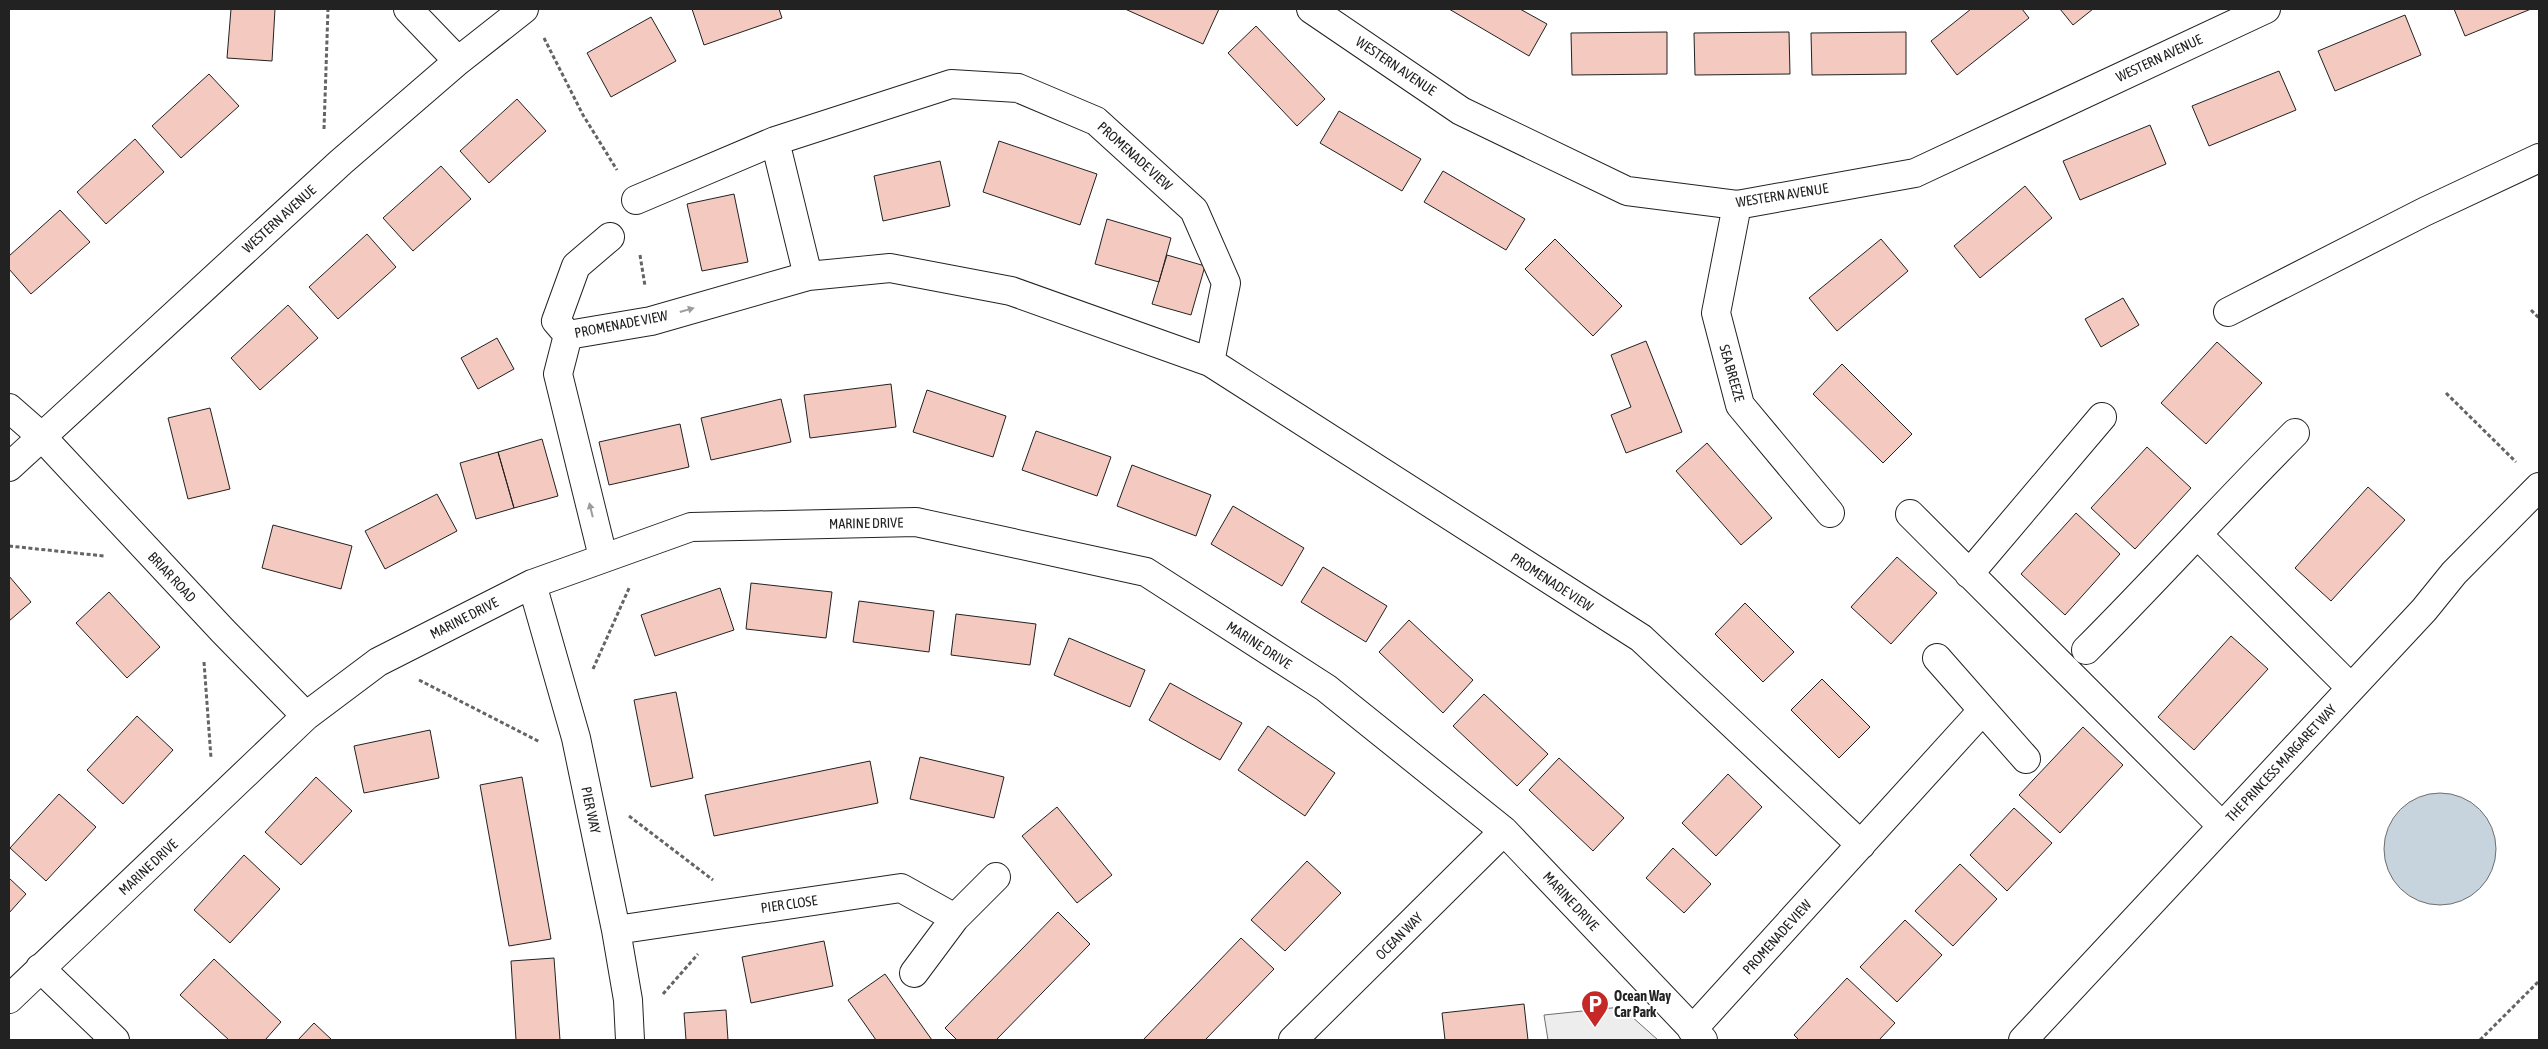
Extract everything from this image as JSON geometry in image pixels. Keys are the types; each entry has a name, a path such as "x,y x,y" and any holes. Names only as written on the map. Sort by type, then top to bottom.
{"street":[{"path":"408,9 458,61"},
{"name":"WESTERN AVENUE","path":"9,467 341,162 458,61 524,9"},
{"name":"WESTERN AVENUE","path":"1311,9 1461,111 1627,191 1737,205 1915,173 2266,9"},
{"name":"PROMENADE VIEW","path":"636,200 775,141 951,84 1018,88 1096,121 1194,210 1226,283 1210,362"},
{"path":"775,141 808,276"},
{"path":"2228,312 2424,212 2539,158"},
{"name":"SEA BREEZE","path":"1737,205 1716,313 1740,405 1830,513"},
{"path":"568,335 556,321 576,266 610,237"},
{"name":"PROMENADE VIEW","path":"615,553 558,374 568,335 651,321 808,276 890,268 1011,290 1210,362 1641,638 1861,845"},
{"path":"9,408 41,436"},
{"path":"1969,574 2102,417"},
{"path":"2086,650 2159,577 2236,493 2296,433"},
{"name":"BRIAR ROAD","path":"41,436 151,555 306,716"},
{"name":"THE PRINCESS MARGARET WAY","path":"2022,1040 2424,610 2454,573 2539,487"},
{"path":"1910,514 2222,826"},
{"name":"MARINE DRIVE","path":"9,999 306,716 378,662 532,584 691,527 916,522 1146,572 1326,688 1504,831 1698,1035"},
{"path":"2198,535 2351,688"},
{"name":"PIER WAY","path":"532,584 576,738 616,930 628,1000 630,1040"},
{"path":"1937,658 2026,759"},
{"name":"PROMENADE VIEW","path":"1698,1035 1861,845 1982,710"},
{"name":"OCEAN WAY","path":"1294,1040 1504,831"},
{"path":"914,973 955,918 996,877"},
{"name":"PIER CLOSE","path":"616,930 900,888 955,918"},
{"path":"40,968 116,1040"}],"path":[{"path":"328,9 324,144 341,162"},
{"path":"543,35 583,115 636,200 631,208 651,321"},
{"path":"2530,310 2539,318"},
{"path":"2446,393 2519,466"},
{"path":"9,546 131,560 151,555"},
{"path":"562,687 593,670 630,585 615,553"},
{"path":"223,631 204,653 212,762 233,787"},
{"path":"398,652 417,678 546,745 576,738"},
{"path":"593,819 629,816 714,881 721,914"},
{"path":"628,1000 664,994 698,954 694,918"},
{"path":"2480,1040 2539,981"}],"shaded area":[{"path":"2440,793 2462,797 2480,809 2492,827 2496,849 2492,871 2480,889 2462,901 2440,905 2418,901 2400,889 2388,871 2384,849 2388,827 2400,809 2418,797"},
{"name":"Ocean Way Car Park","path":"1621,1007 1658,1040 1548,1040 1544,1015"}],"building":[{"path":"231,9 275,9 272,61 227,58"},
{"path":"692,9 779,9 782,18 704,45"},
{"path":"1125,9 1219,9 1203,44"},
{"path":"1449,9 1520,9 1547,24 1529,56"},
{"path":"1971,9 2022,9 2029,18 1957,75 1931,41"},
{"path":"2060,9 2093,9 2073,25"},
{"path":"2454,9 2531,9 2465,36"},
{"path":"2405,15 2421,55 2335,91 2318,51"},
{"path":"651,17 676,61 611,97 587,53"},
{"path":"1256,26 1325,99 1297,126 1228,53"},
{"path":"1667,32 1667,74 1572,75 1571,33"},
{"path":"1789,32 1790,74 1695,75 1694,33"},
{"path":"1906,32 1906,74 1812,75 1811,33"},
{"path":"2279,71 2296,110 2209,146 2192,106"},
{"path":"209,74 239,106 181,158 152,126"},
{"path":"517,99 546,131 489,183 460,151"},
{"path":"1339,111 1421,159 1402,191 1320,143"},
{"path":"2150,125 2166,164 2080,200 2063,161"},
{"path":"135,139 164,172 106,224 77,192"},
{"path":"999,141 1097,174 1080,225 983,192"},
{"path":"940,161 950,206 883,221 874,176"},
{"path":"441,166 471,199 413,251 383,218"},
{"path":"1443,171 1525,219 1506,250 1424,202"},
{"path":"2025,186 2052,218 1980,278 1954,246"},
{"path":"734,194 748,262 702,271 687,204"},
{"path":"60,210 90,242 31,294 9,269 9,256"},
{"path":"1107,219 1171,238 1159,282 1095,264"},
{"path":"367,234 396,267 338,319 309,287"},
{"path":"1555,239 1622,306 1593,336 1525,269"},
{"path":"1881,239 1908,271 1837,331 1809,298"},
{"path":"1167,255 1205,266 1191,315 1152,304"},
{"path":"2123,298 2139,325 2101,347 2085,319"},
{"path":"288,305 318,338 260,390 231,358"},
{"path":"497,338 514,369 478,389 461,358"},
{"path":"1646,341 1682,432 1626,453 1611,415 1631,407 1611,355"},
{"path":"2217,342 2262,383 2206,444 2161,403"},
{"path":"1842,364 1912,434 1883,463 1813,394"},
{"path":"891,384 896,427 810,438 804,395"},
{"path":"927,390 1006,416 993,457 913,432"},
{"path":"781,399 791,442 711,460 701,418"},
{"path":"210,408 230,489 188,499 168,418"},
{"path":"680,424 689,467 609,485 599,442"},
{"path":"1036,431 1111,457 1097,496 1022,470"},
{"path":"542,439 558,496 514,508 498,452"},
{"path":"1707,443 1772,518 1741,545 1676,471"},
{"path":"2147,447 2191,488 2135,549 2091,508"},
{"path":"498,452 514,508 476,519 460,463"},
{"path":"1132,465 1211,495 1196,536 1117,506"},
{"path":"2368,487 2405,520 2331,601 2295,568"},
{"path":"437,494 457,531 385,569 365,531"},
{"path":"1233,506 1304,548 1282,586 1211,544"},
{"path":"2076,513 2120,554 2065,615 2021,574"},
{"path":"273,525 352,546 341,589 262,568"},
{"path":"1897,557 1937,593 1891,644 1851,607"},
{"path":"1323,567 1387,606 1366,642 1301,602"},
{"path":"9,576 31,602 9,621"},
{"path":"751,583 832,592 826,638 746,629"},
{"path":"720,588 734,630 655,656 641,615"},
{"path":"109,592 160,647 127,678 76,623"},
{"path":"859,601 934,611 929,652 853,642"},
{"path":"1745,603 1794,652 1763,682 1715,634"},
{"path":"956,614 1036,624 1030,665 951,655"},
{"path":"1409,620 1473,680 1443,713 1379,652"},
{"path":"2231,636 2268,669 2194,750 2158,717"},
{"path":"1069,638 1145,670 1130,707 1054,675"},
{"path":"1822,679 1870,727 1839,758 1791,710"},
{"path":"1170,683 1242,723 1220,760 1149,720"},
{"path":"676,692 693,778 651,787 634,700"},
{"path":"1484,694 1548,754 1517,786 1453,726"},
{"path":"137,716 173,750 123,804 87,770"},
{"path":"1268,726 1335,773 1305,816 1238,770"},
{"path":"2083,727 2123,765 2060,833 2019,795"},
{"path":"430,730 439,778 364,793 354,746"},
{"path":"920,757 1004,777 994,818 910,799"},
{"path":"1559,758 1624,818 1593,851 1529,790"},
{"path":"870,761 878,803 714,836 705,795"},
{"path":"1728,774 1762,807 1716,856 1682,823"},
{"path":"316,777 352,811 301,865 265,832"},
{"path":"522,777 551,939 509,946 480,785"},
{"path":"59,794 96,827 46,881 10,848"},
{"path":"1057,807 1112,875 1077,903 1022,836"},
{"path":"2014,808 2052,843 2007,891 1970,855"},
{"path":"1673,848 1711,884 1684,913 1646,878"},
{"path":"244,855 280,889 230,943 194,910"},
{"path":"1307,861 1341,893 1285,951 1251,920"},
{"path":"1960,864 1997,899 1953,946 1915,911"},
{"path":"9,878 26,894 9,913"},
{"path":"1058,912 1090,944 996,1040 957,1040 945,1028"},
{"path":"1905,920 1942,955 1897,1002 1860,967"},
{"path":"1241,938 1274,969 1205,1040 1143,1040"},
{"path":"824,941 833,986 751,1003 742,957"},
{"path":"554,958 560,1040 516,1040 511,961"},
{"path":"214,959 281,1022 265,1040 229,1040 180,995"},
{"path":"885,974 932,1040 876,1040 848,1000"},
{"path":"1847,978 1895,1023 1879,1040 1799,1040 1794,1035"},
{"path":"1524,1004 1528,1040 1445,1040 1442,1013"},
{"path":"726,1010 728,1040 686,1040 684,1013"},
{"path":"314,1023 332,1040 298,1040"}],"place":[{"name":"Ocean Way Car Park","path":"1595,1028"}]}
